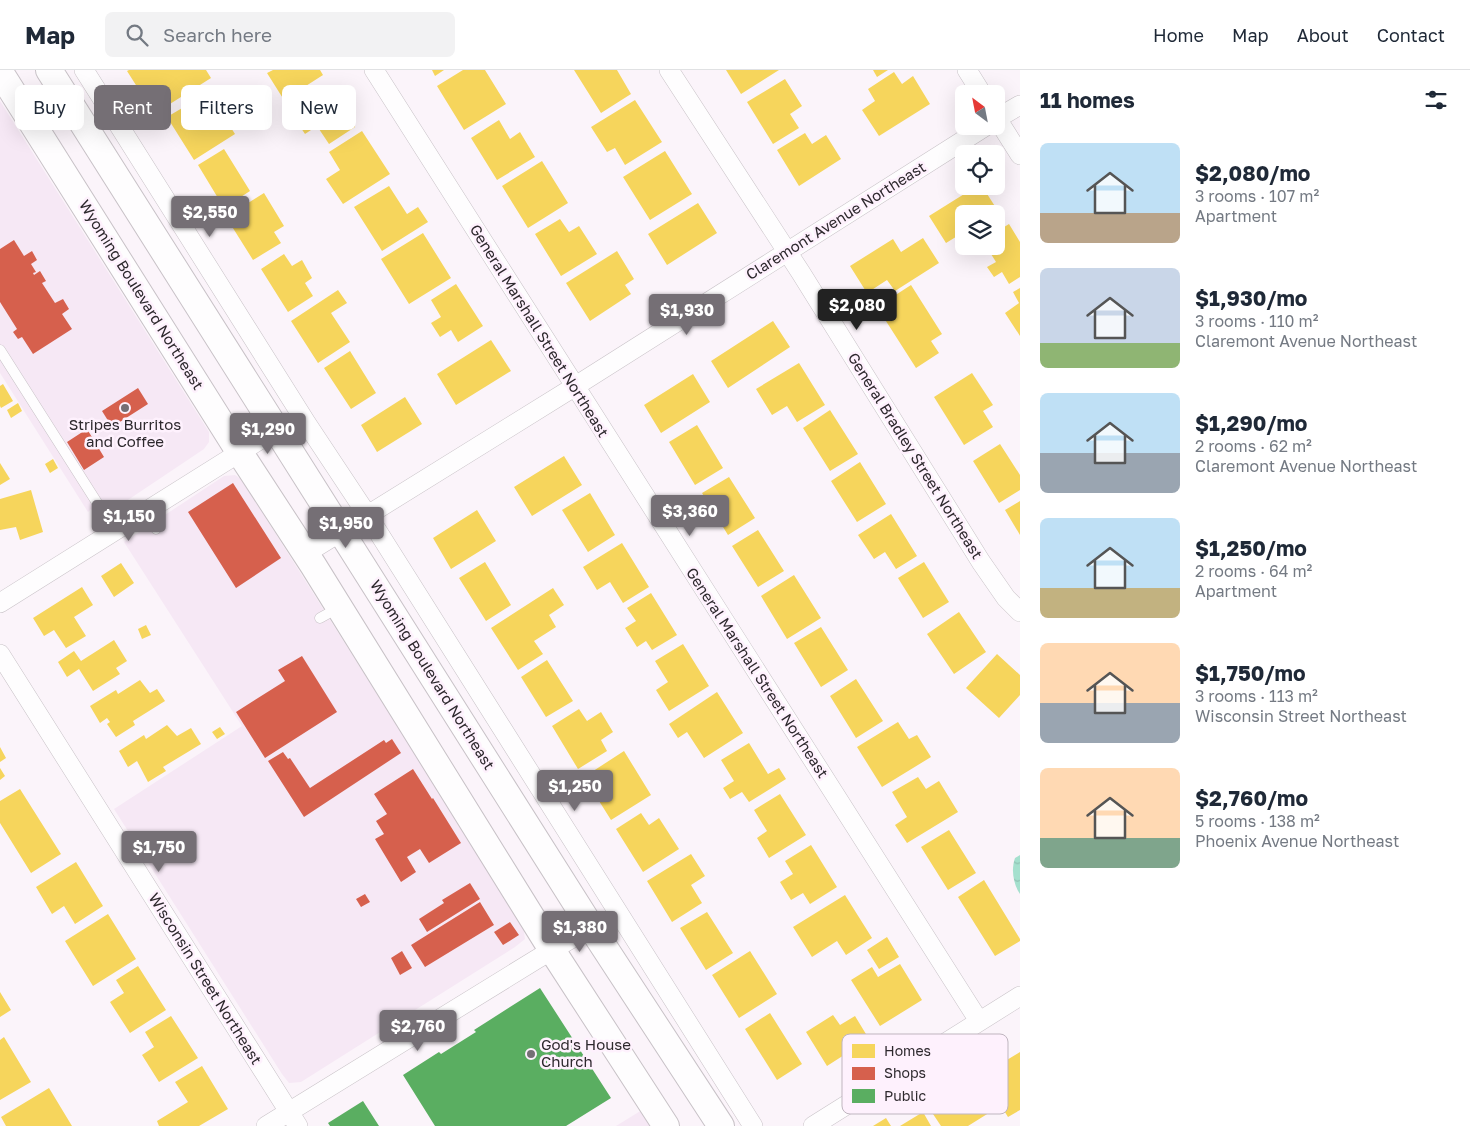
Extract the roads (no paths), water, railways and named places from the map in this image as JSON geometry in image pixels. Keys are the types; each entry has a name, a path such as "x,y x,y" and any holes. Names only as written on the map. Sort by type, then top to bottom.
{"main road":[{"name":"Wyoming Boulevard Northeast","path":"49,70 591,927 721,1126"},
{"name":"Wyoming Boulevard Northeast","path":"0,72 305,554 330,613 666,1126"}],"street":[{"path":"84,70 753,1126"},
{"name":"General Marshall Street Northeast","path":"374,70 979,1021"},
{"name":"General Bradley Street Northeast","path":"669,70 788,252 981,562 1006,598 1020,612"},
{"path":"966,70 976,85"},
{"name":"Claremont Avenue Northeast","path":"1005,113 1020,104"},
{"name":"Claremont Avenue Northeast","path":"305,554 574,387 971,135"},
{"path":"1005,135 1020,155"},
{"path":"0,603 277,429"},
{"name":"Wisconsin Street Northeast","path":"0,654 294,1119"},
{"path":"266,1126 294,1119 552,950 591,927"},
{"path":"958,1034 1020,996"},
{"path":"813,1126 842,1108"}],"lane":[{"path":"0,350 115,531"},
{"path":"145,512 156,529"}],"water":[{"path":"1020,855 1020,894 1014,881 1013,872 1015,858"}],"place":[{"name":"Stripes Burritos and Coffee","path":"125,408"},
{"name":"God's House Church","path":"531,1054"}]}
